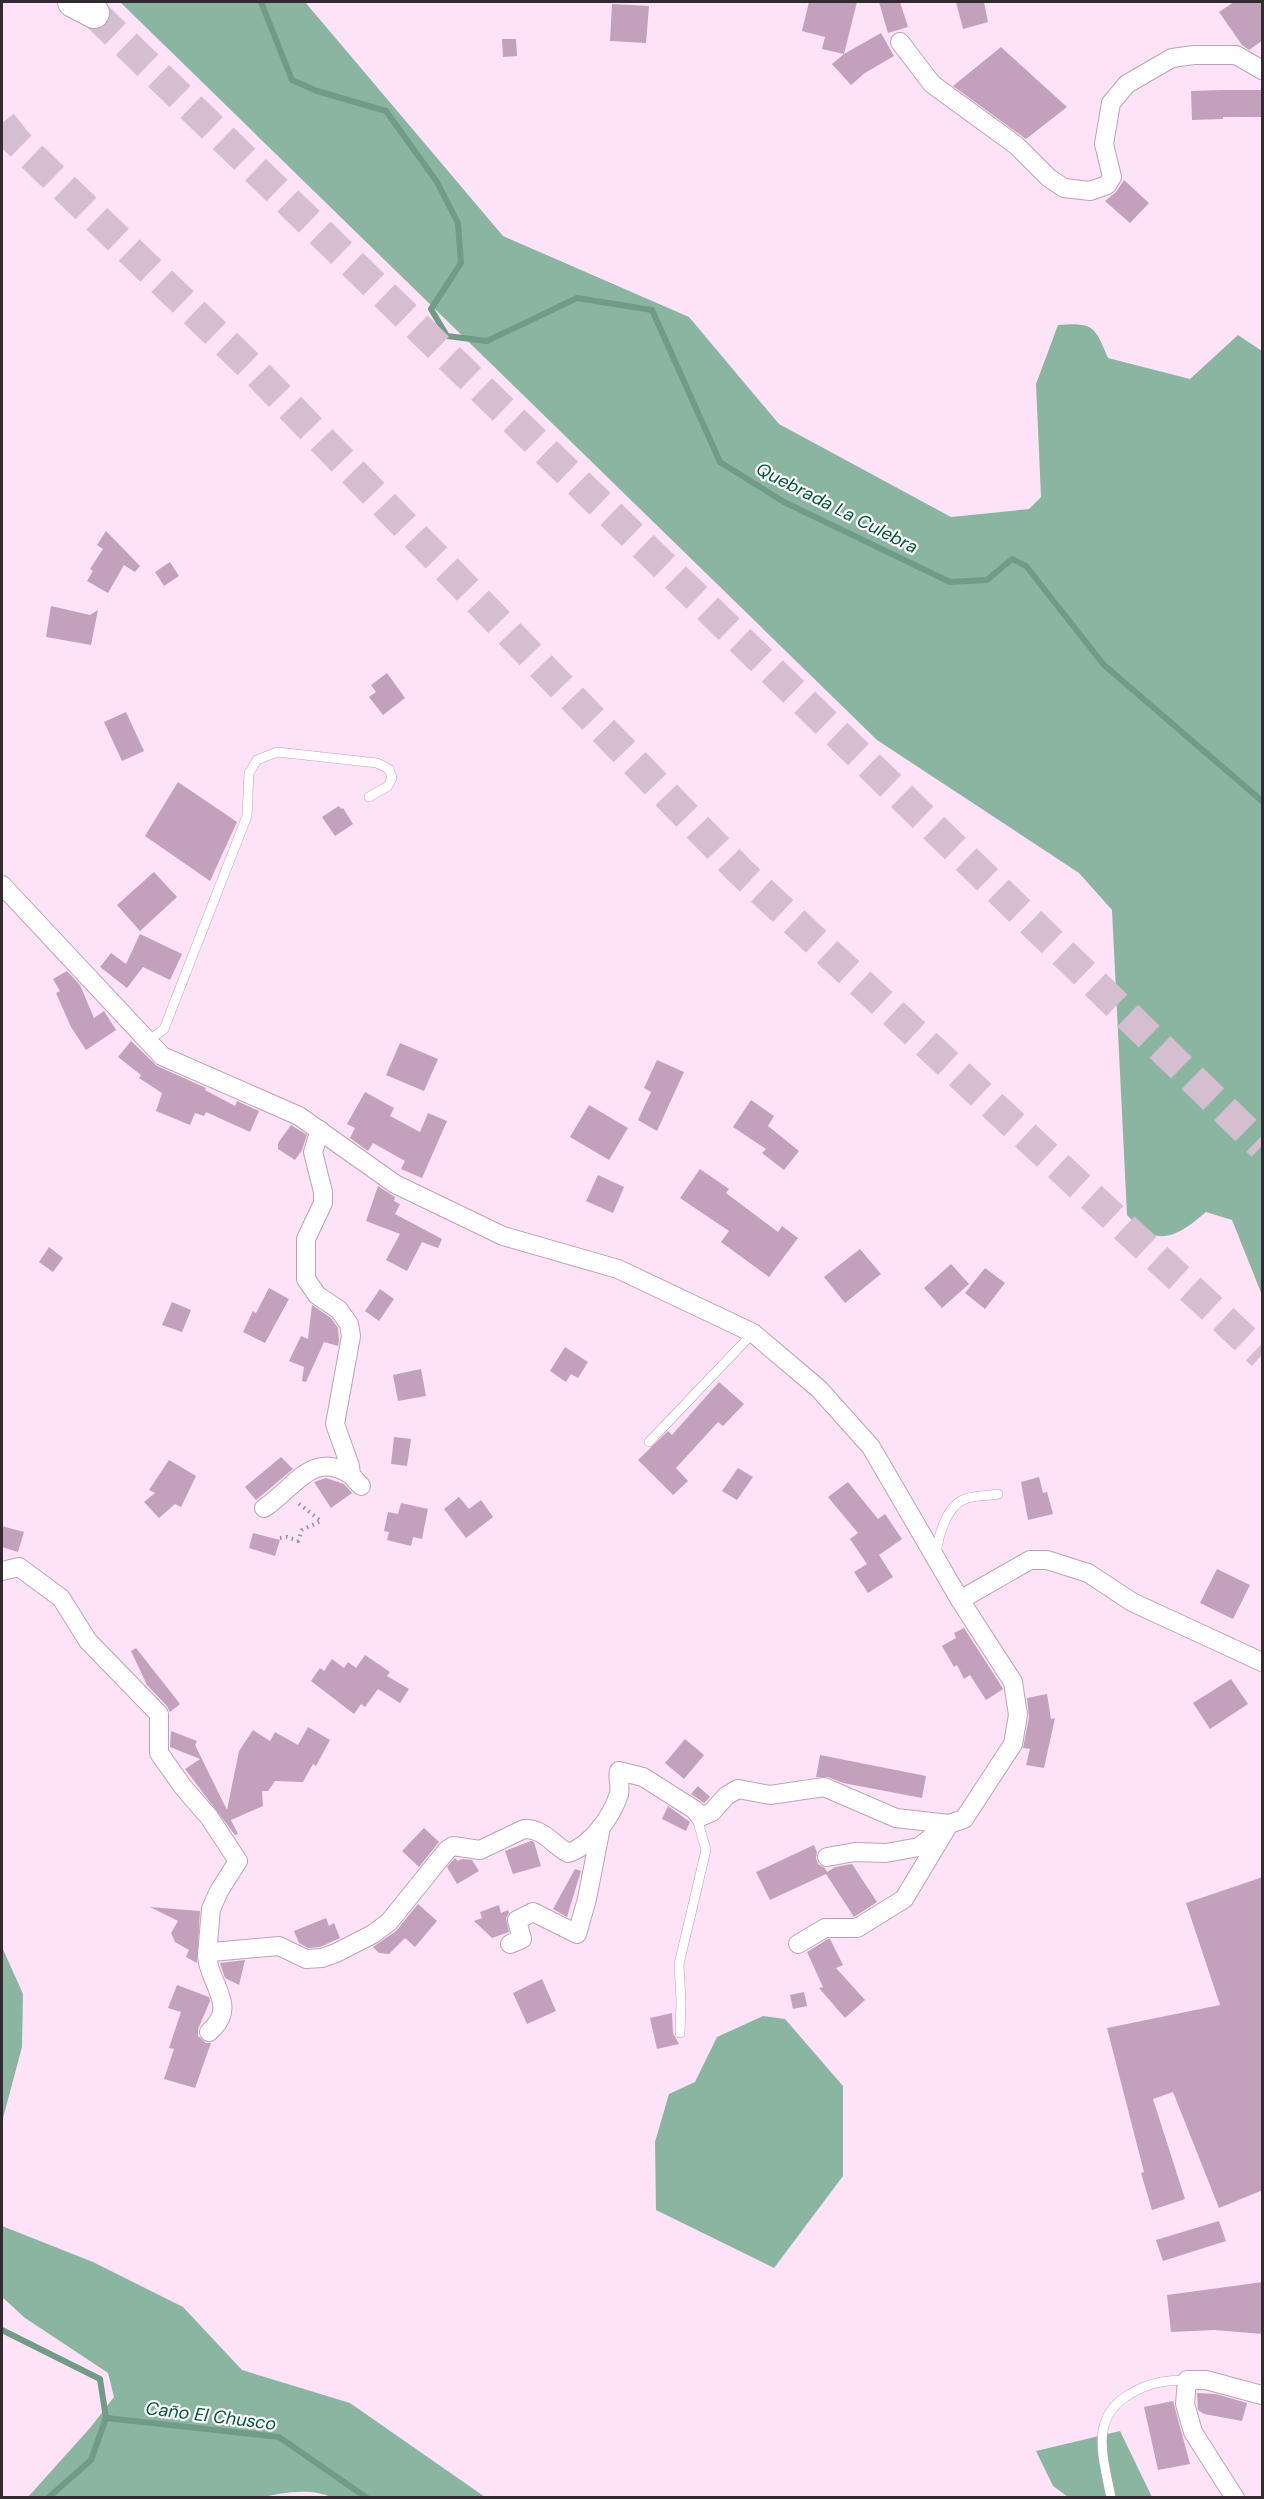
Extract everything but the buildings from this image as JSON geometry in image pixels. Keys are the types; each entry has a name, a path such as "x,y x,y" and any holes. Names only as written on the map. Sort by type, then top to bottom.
{"street":[{"path":"900,42 932,84 1017,146 1049,178 1064,188 1090,191 1107,185 1112,177 1104,144 1111,103 1127,84 1172,58 1194,55 1236,55 1263,70"},
{"path":"2,885 147,1042 169,1060 298,1116 395,1184 486,1228 504,1236 618,1269 753,1333 819,1389 871,1446 960,1600 1013,1682 1018,1727 1013,1744 970,1812 957,1822 949,1824 896,1818 824,1787 770,1795 738,1789 726,1796 707,1816 700,1817 695,1810 642,1777 619,1771 618,1796 612,1810 581,1848 568,1853 549,1837 532,1829 524,1829 480,1850 453,1846 447,1850 389,1922 373,1934 322,1958 306,1959 279,1946 213,1952 207,1955"},
{"path":"264,1508 287,1491 307,1471 320,1466 340,1468 356,1480 335,1424 351,1336 350,1328 339,1310 317,1295 306,1279 306,1239 323,1203 323,1192 313,1152 320,1130"},
{"path":"960,1600 1030,1560 1047,1560 1088,1573 1132,1602 1263,1662"},
{"path":"2,1571 19,1567 61,1598 88,1641 159,1714 159,1753 183,1787 209,1817 238,1861 219,1891 211,1909 207,1965 221,1994 223,2014 218,2025 209,2032"},
{"path":"827,1857 855,1852 886,1853 919,1847 949,1824"},
{"path":"798,1944 825,1928 857,1928 904,1899 949,1824"},
{"path":"510,1944 522,1939 518,1920 533,1912 577,1934 587,1899 601,1826"},
{"path":"1235,2498 1193,2432 1185,2404 1187,2380 1206,2380 1263,2395"}],"lane":[{"path":"147,1042 164,1029 239,837 247,816 249,772 257,759 277,752 377,764 389,769 392,778 388,786 369,798"},
{"path":"649,1442 753,1333"},
{"path":"936,1558 938,1538 953,1508 965,1499 998,1494"},
{"path":"680,2033 679,1964 706,1850 695,1810"},
{"path":"1111,2498 1102,2444 1107,2413 1119,2400 1142,2386 1164,2380 1187,2380"}],"path":[{"path":"280,1538 288,1537 298,1541 302,1530 321,1521 287,1491"}],"green space":[{"path":"120,2 305,2 503,236 689,317 779,424 951,517 1029,509 1041,497 1036,384 1058,325 1079,325 1092,329 1100,339 1108,358 1190,379 1238,335 1262,351 1262,1295 1232,1220 1206,1212 1180,1231 1157,1236 1143,1231 1127,1215 1112,910 1079,873 877,740"},
{"path":"2,1947 23,1994 22,2047 2,2122"},
{"path":"763,2016 785,2019 843,2086 843,2176 774,2268 656,2210 655,2142 669,2094 695,2082 717,2037"},
{"path":"2,2226 93,2262 183,2307 242,2370 350,2403 485,2497 332,2498 306,2492 260,2498 28,2497 90,2428 114,2397 108,2373 25,2318 2,2297"},
{"path":"1120,2431 1152,2497 1068,2497 1053,2486 1036,2451"}],"waterway":[{"name":"Quebrada La Culebra","path":"261,2 292,80 317,91 386,111 437,182 458,223 461,263 431,309 447,336 487,341 577,298 652,310 720,462 784,502 950,582 987,580 1012,559 1026,566 1104,665 1262,801"},
{"path":"2,2330 100,2379 106,2418 91,2460 48,2498"},
{"name":"Caño El Chusco","path":"106,2418 279,2437 367,2498"}],"tunnel":[{"path":"94,13 1262,1146"},
{"path":"2,123 16,141 258,374 741,872 1262,1355"}]}
